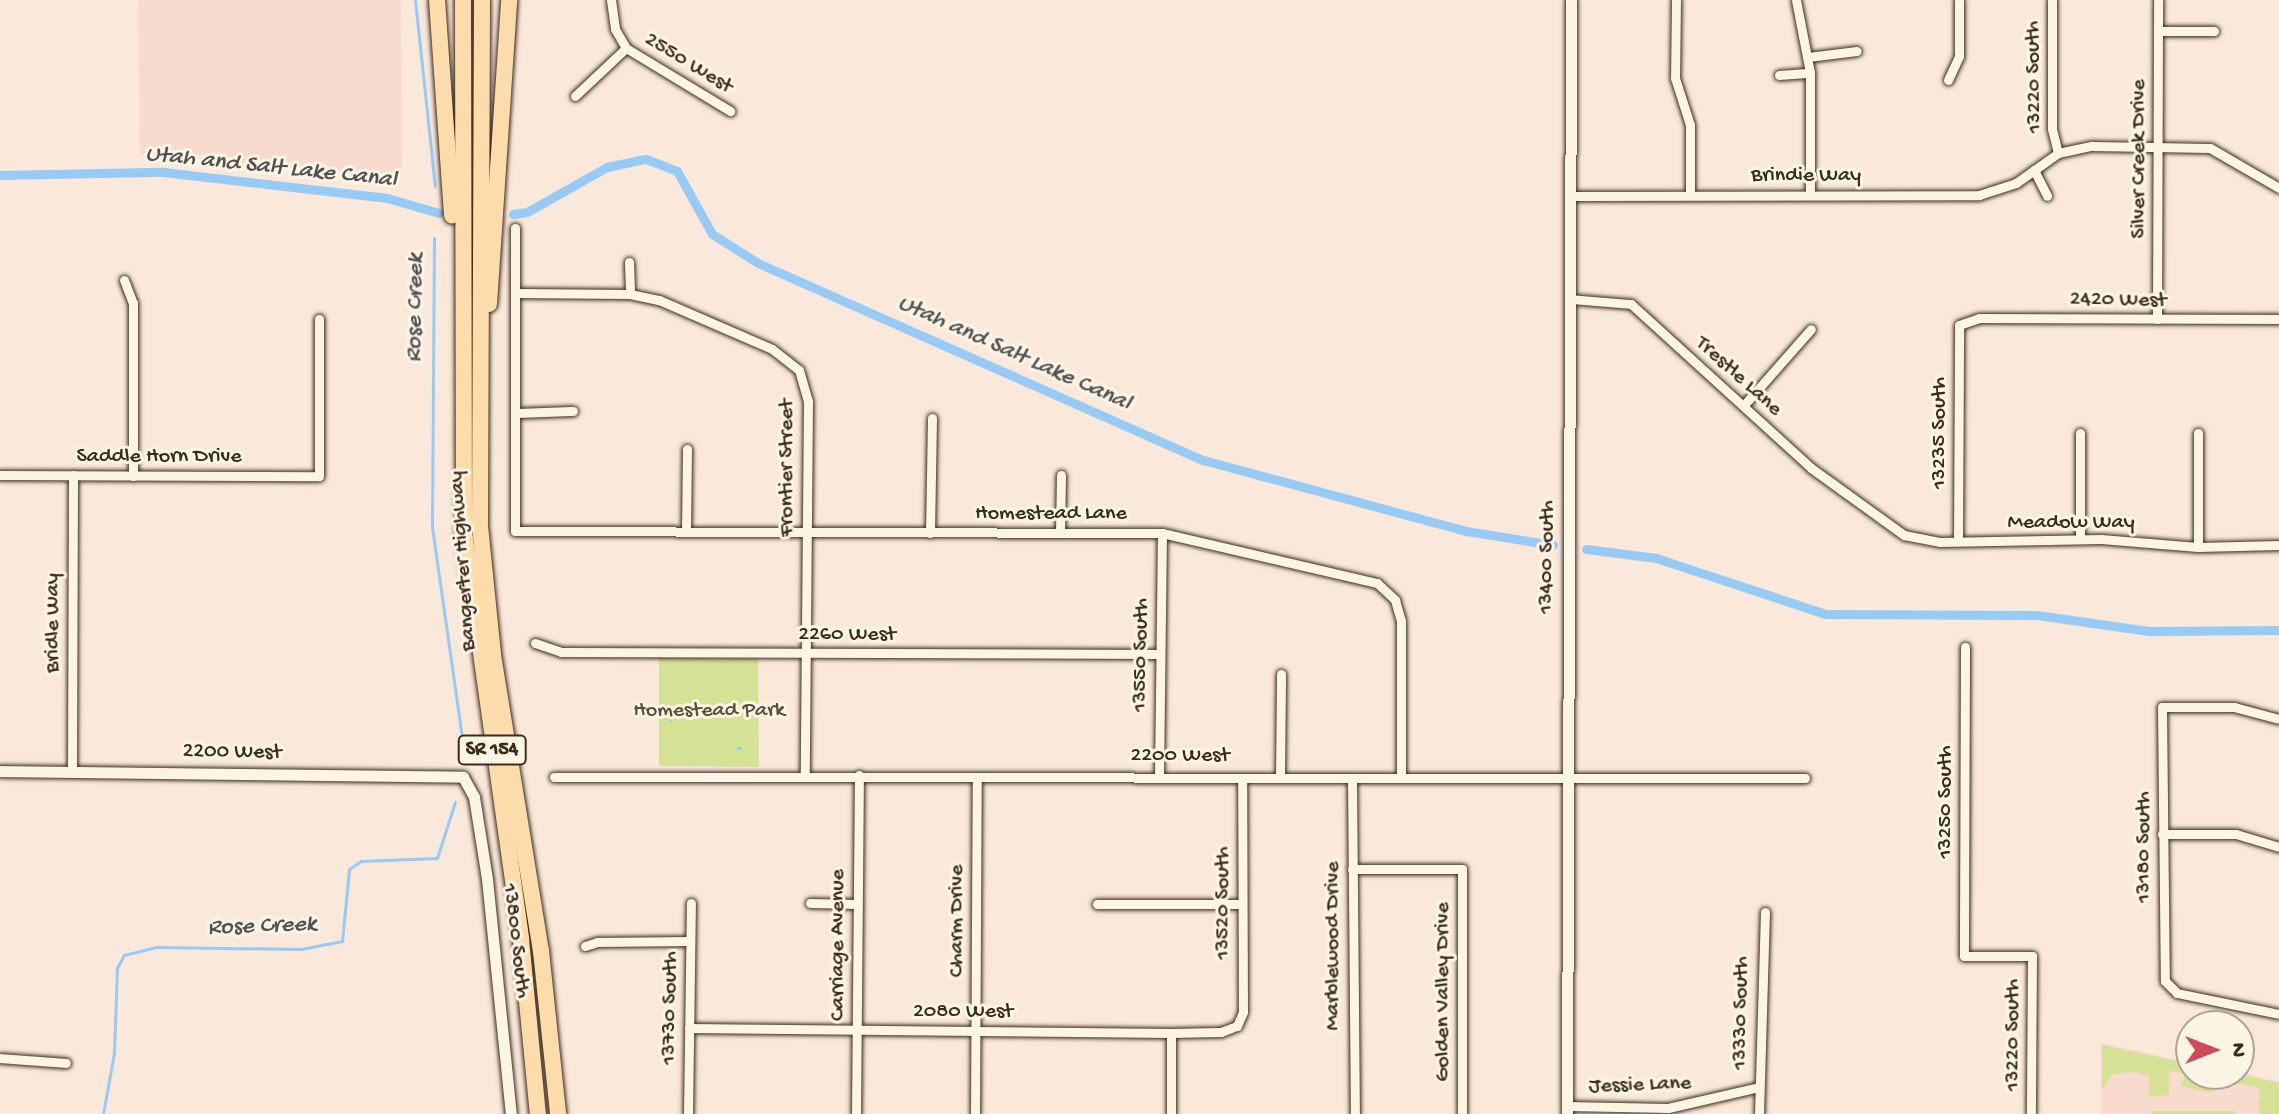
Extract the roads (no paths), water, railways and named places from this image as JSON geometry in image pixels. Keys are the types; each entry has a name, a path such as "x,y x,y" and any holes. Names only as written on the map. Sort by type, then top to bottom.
{"highway":[{"path":"437,0 462,384"},
{"name":"Bangerter Highway","path":"463,0 462,384 469,588 521,939 538,1114"},
{"name":"Bangerter Highway","path":"482,0 478,437 489,628 541,951 559,1114"},
{"path":"478,437 504,131 509,0"}],"street":[{"path":"575,96 626,48 615,29 611,0"},
{"name":"13400 South","path":"1567,1110 1571,0"},
{"path":"1676,0 1675,78 1690,125 1690,195"},
{"path":"1796,0 1810,73 1810,195"},
{"path":"1948,80 1959,56 1959,0"},
{"name":"13220 South","path":"2052,0 2052,129 2058,153"},
{"name":"Silver Creek Drive","path":"2157,319 2158,0"},
{"path":"2158,31 2214,31"},
{"name":"2550 West","path":"626,48 730,111"},
{"path":"1808,57 1857,51"},
{"path":"1779,75 1810,73"},
{"name":"Brindie Way","path":"1571,196 1979,195 2010,187 2058,153 2083,147 2157,146 2217,150 2279,188"},
{"path":"2034,170 2047,196"},
{"path":"515,228 515,413 573,411"},
{"path":"629,262 630,294"},
{"path":"124,280 133,303 133,476"},
{"name":"Frontier Street","path":"515,293 630,294 659,300 772,349 799,370 808,401 805,775"},
{"name":"Trestle Lane","path":"1570,299 1631,304 1811,468 1871,514"},
{"name":"2420 West","path":"1959,325 1979,318 2279,319"},
{"name":"Saddle Horn Drive","path":"0,475 319,476 319,319"},
{"name":"13235 South","path":"1958,541 1959,325"},
{"path":"1744,405 1811,329"},
{"name":"Homestead Lane","path":"515,413 515,531 1162,533 1377,583 1395,600 1401,621 1401,778"},
{"path":"930,533 932,418"},
{"path":"2080,433 2080,539"},
{"path":"2198,433 2198,547"},
{"path":"686,532 687,449"},
{"name":"Bridle Way","path":"72,771 73,475"},
{"path":"1060,533 1061,475"},
{"name":"Meadow Way","path":"1871,514 1915,539 2080,539 2198,547 2279,545"},
{"name":"13550 South","path":"1159,777 1162,533"},
{"name":"2260 West","path":"535,643 561,652 1160,654"},
{"name":"13250 South","path":"1965,647 1964,956 2032,956"},
{"path":"1280,777 1281,674"},
{"name":"13180 South","path":"2279,719 2234,707 2162,707 2163,975 2167,986 2177,993 2279,1014"},
{"name":"2200 West","path":"0,771 463,777"},
{"name":"Carriage Avenue","path":"856,1114 859,775"},
{"name":"13800 South","path":"463,777 473,791 487,879 511,1114"},
{"name":"2200 West","path":"554,777 1805,778"},
{"name":"Charm Drive","path":"975,1114 977,777"},
{"name":"13520 South","path":"1237,1026 1243,1012 1242,778"},
{"name":"Marblewood Drive","path":"1352,778 1355,1114"},
{"path":"2162,834 2236,834 2279,847"},
{"name":"Golden Valley Drive","path":"1352,869 1462,869 1462,1114"},
{"name":"13730 South","path":"688,1114 691,903"},
{"path":"810,903 857,904"},
{"path":"1097,904 1242,904"},
{"name":"13330 South","path":"1759,1114 1765,912"},
{"path":"585,946 597,942 690,941"},
{"name":"13220 South","path":"2031,1114 2032,956"},
{"name":"2080 West","path":"689,1028 1171,1033 1221,1032 1237,1026"},
{"path":"1171,1033 1171,1114"},
{"path":"0,1058 66,1063"},
{"name":"Jessie Lane","path":"1567,1110 1668,1108 1759,1087"}],"waterway":[{"name":"Rose Creek","path":"415,0 435,186"},
{"name":"Utah and Salt Lake Canal","path":"513,214 527,212 607,167 646,159 677,171 712,234 758,263 1203,460 1466,531 1553,545"},
{"name":"Utah and Salt Lake Canal","path":"0,175 163,172 387,198 439,213"},
{"name":"Rose Creek","path":"434,238 432,527 465,759"},
{"name":"Utah and Salt Lake Canal","path":"1586,549 1656,558 1825,614 2037,615 2149,631 2279,630"},
{"name":"Rose Creek","path":"103,1114 114,1053 117,968 124,955 157,947 301,949 342,941 349,869 361,861 437,858 455,802"}],"park label":[{"name":"Homestead Park","path":"709,712"}]}
